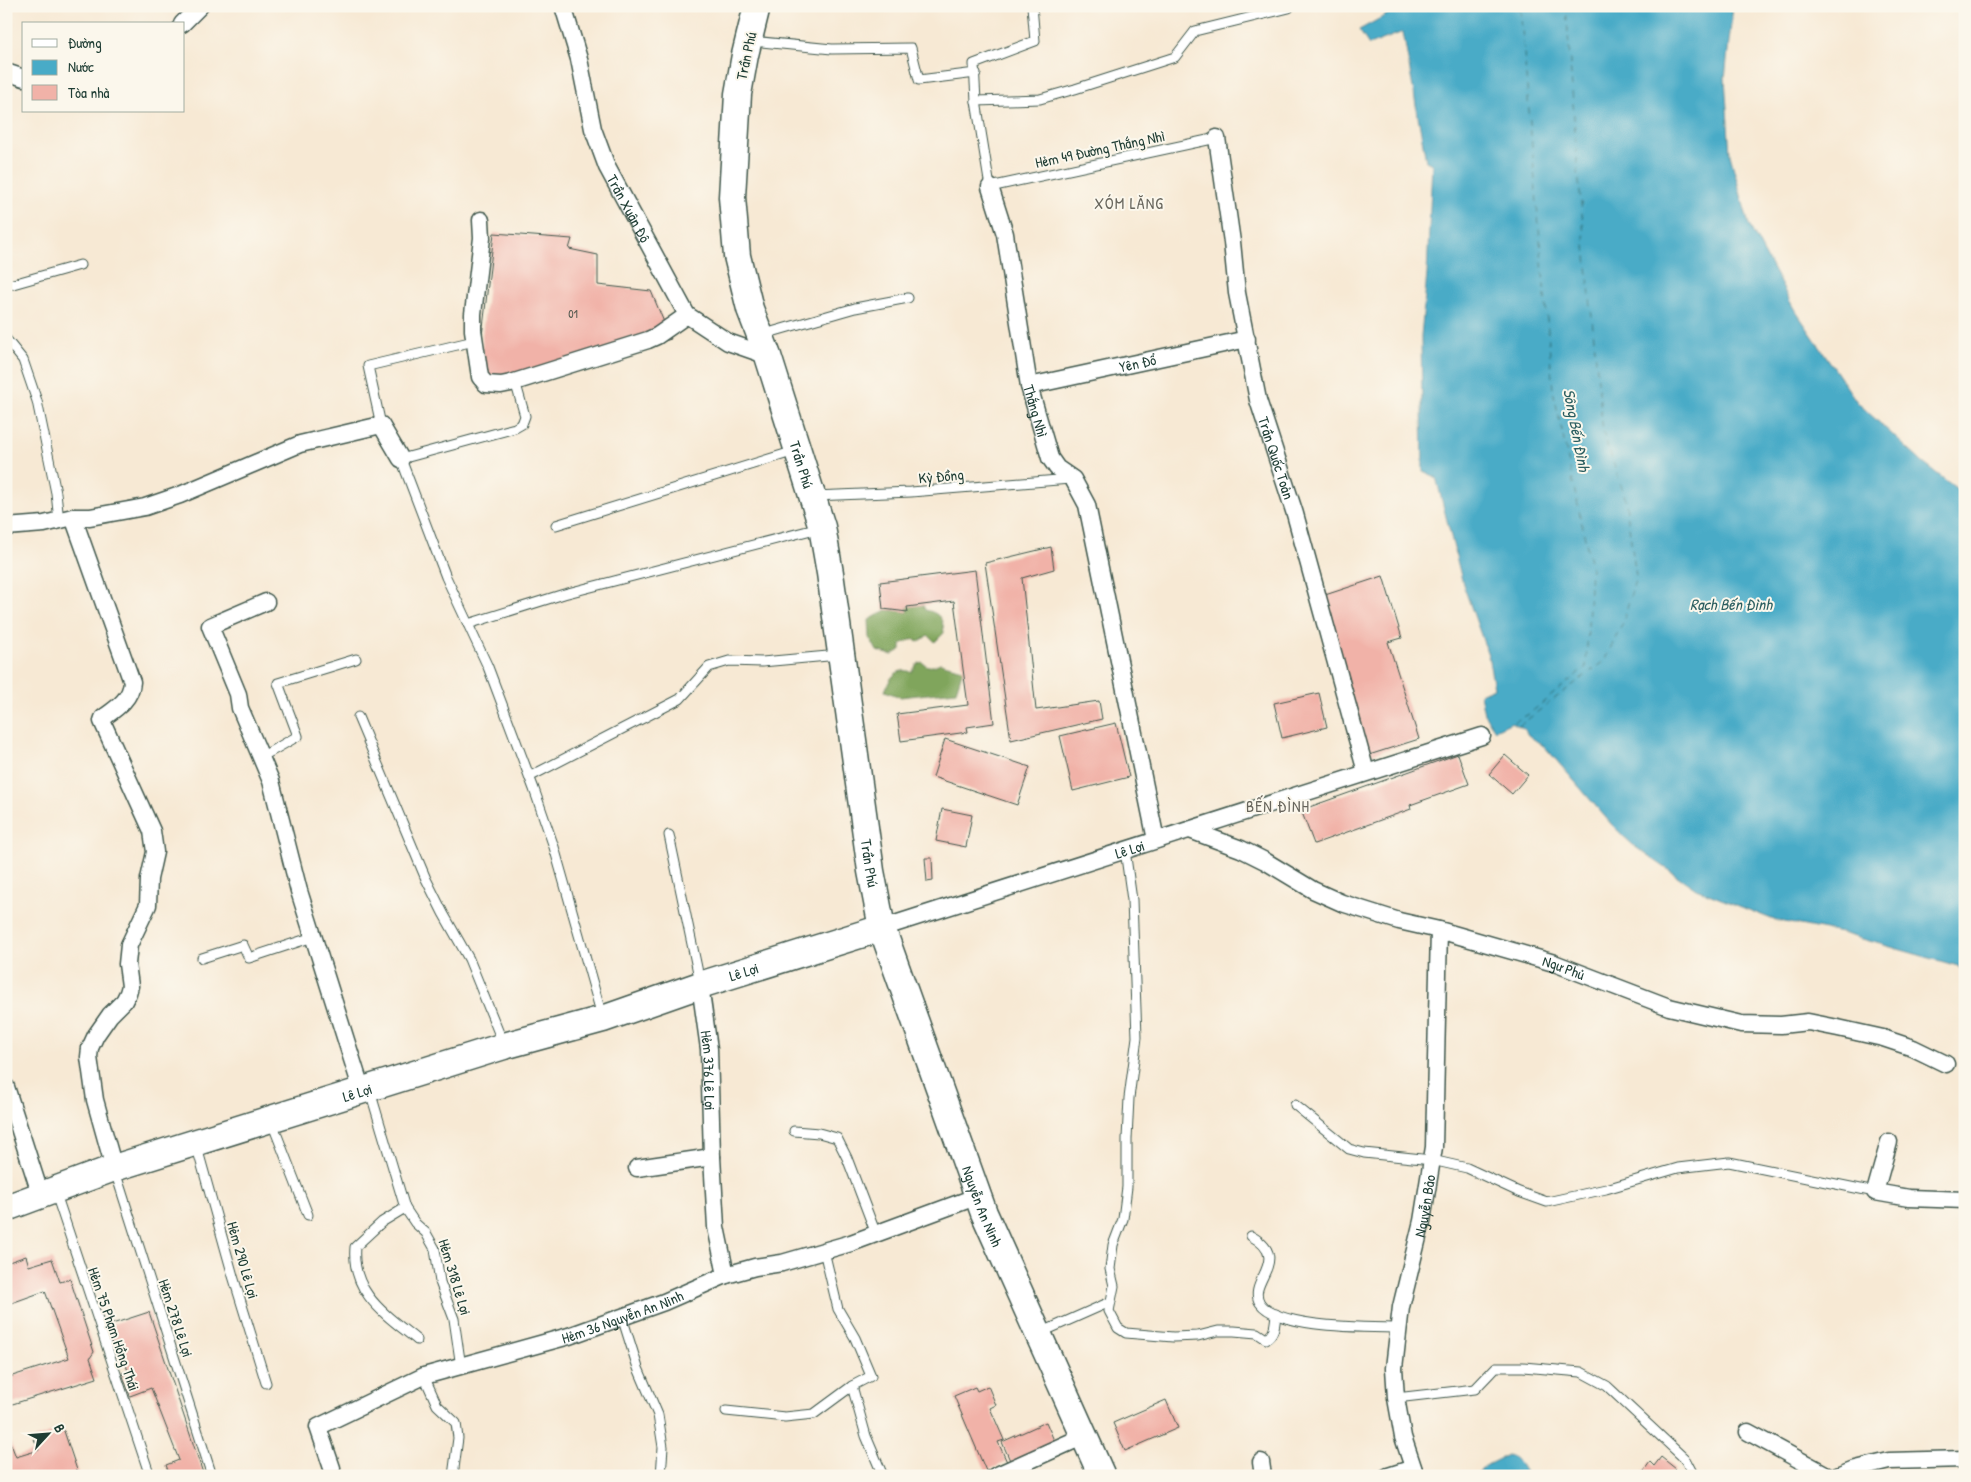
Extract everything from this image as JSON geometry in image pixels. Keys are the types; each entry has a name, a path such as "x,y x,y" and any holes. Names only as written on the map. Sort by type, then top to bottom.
{"main road":[{"name":"Trần Phú","path":"757,6 738,94 732,197 737,256 750,309 764,345 822,527 871,871 882,928"},
{"name":"Lê Lợi","path":"6,1208 114,1168 504,1046 603,1019 700,985 882,928"},
{"name":"Nguyễn An Ninh","path":"882,928 978,1196 1102,1476"}],"street":[{"path":"184,22 200,6"},
{"name":"Trần Xuân Độ","path":"563,6 580,59 593,129 607,167 687,315 728,342 764,345"},
{"path":"6,72 15,77 22,78"},
{"name":"Trần Quốc Toản","path":"1217,138 1232,242 1237,293 1258,400 1295,514 1366,772"},
{"name":"Thắng Nhì","path":"990,188 1005,234 1029,386 1050,458 1057,468 1073,479 1087,505 1156,840"},
{"path":"481,220 482,238 473,314 474,341 480,378 488,385 501,385 648,340 687,315"},
{"name":"Yên Đổ","path":"1029,386 1247,339"},
{"path":"6,527 44,524 145,507 180,495 300,444 381,425 401,459"},
{"path":"66,519 132,682 129,697 103,718 102,722 152,831 155,852 149,879 148,905 129,944 127,964 130,986 128,993 124,1001 110,1015 96,1035 90,1048 89,1057 95,1100 114,1168"},
{"path":"266,602 210,626 238,694 240,708 271,781 299,891 365,1090"},
{"name":"Lê Lợi","path":"882,928 1482,736"},
{"name":"Ngư Phủ","path":"1190,830 1249,853 1313,890 1342,903 1399,921 1439,930 1554,963 1669,1007 1741,1024 1781,1025 1808,1022 1838,1028 1883,1038 1913,1048 1946,1064"},
{"name":"Nguyễn Bảo","path":"1415,1472 1403,1436 1396,1398 1394,1368 1401,1307 1422,1220 1432,1160 1436,1110 1439,930"},
{"name":"Hẻm 376 Lê Lợi","path":"700,985 709,1049 716,1227 726,1275"},
{"path":"6,1087 48,1193"},
{"path":"1889,1142 1875,1192 1909,1198 1965,1200"},
{"path":"637,1168 712,1157"},
{"name":"Hẻm 36 Nguyễn An Ninh","path":"330,1472 318,1427 424,1376 569,1336 664,1302 726,1275 755,1267 782,1263 824,1251 978,1196"},
{"path":"1748,1432 1829,1476"},
{"path":"995,1476 1084,1436"},
{"path":"1837,1476 1852,1470 1889,1461 1965,1459"},
{"path":"1388,1476 1415,1472"}],"lane":[{"path":"749,41 832,49 911,48 919,80 976,73 974,64 1035,41 1032,6"},
{"path":"976,101 1040,99 1075,89 1176,57 1195,31 1289,8"},
{"name":"Thắng Nhì","path":"976,73 976,101 990,188"},
{"name":"Hẻm 49 Đường Thắng Nhì","path":"990,188 1217,138"},
{"path":"6,286 80,265"},
{"path":"764,345 856,308 908,298"},
{"path":"6,339 23,360 37,401 56,493 66,519"},
{"path":"381,425 368,366 474,341"},
{"path":"515,381 525,416 522,424 515,428 401,459 446,577 488,667 529,777 554,847 603,1019"},
{"path":"556,525 798,450"},
{"name":"Kỳ Đồng","path":"811,496 911,492 1073,479"},
{"path":"468,624 564,594 822,527"},
{"path":"529,777 680,699 709,668 729,661 762,662 841,655"},
{"path":"261,757 298,736 278,683 356,659"},
{"path":"358,717 426,879 470,959 504,1046"},
{"path":"669,835 700,985"},
{"path":"1125,850 1132,900 1137,1037 1128,1098 1127,1187 1123,1219 1113,1245 1110,1269 1114,1286 1109,1312 1118,1328 1126,1333 1159,1337 1198,1336 1218,1331 1234,1331 1257,1333 1266,1339 1271,1337 1274,1330 1276,1314"},
{"path":"202,958 243,945 249,958 313,937"},
{"name":"Hẻm 318 Lê Lợi","path":"365,1090 405,1208 415,1223 426,1233 435,1249 440,1282 454,1319 461,1367"},
{"path":"1295,1105 1350,1150 1432,1160 1467,1168 1519,1192 1547,1202 1606,1189 1678,1168 1728,1162 1875,1192"},
{"path":"271,1120 308,1215"},
{"path":"794,1131 819,1133 837,1138 847,1158 876,1234"},
{"name":"Hẻm 290 Lê Lợi","path":"196,1143 233,1276 266,1383"},
{"name":"Hẻm 278 Lê Lợi","path":"114,1168 212,1476"},
{"name":"Hẻm 75 Phạm Hồng Thái","path":"48,1193 150,1476"},
{"path":"405,1208 382,1222 355,1247 354,1261 360,1282 374,1305 417,1340"},
{"path":"1251,1236 1262,1242 1268,1252 1268,1262 1257,1293 1261,1305 1276,1314 1312,1324 1398,1328"},
{"path":"726,1411 785,1417 814,1414 852,1386 871,1376 855,1338 838,1310 824,1251"},
{"path":"1038,1334 1110,1302"},
{"path":"622,1317 646,1389 658,1415 663,1447 661,1476"},
{"path":"1396,1398 1475,1389 1496,1367 1523,1367 1581,1372 1607,1386 1686,1459 1694,1476"},
{"path":"424,1376 437,1405 456,1424 458,1438 454,1476"},
{"path":"852,1386 866,1436 883,1476"}],"green space":[{"path":"923,605 925,610 940,617 943,624 944,633 935,642 928,635 919,642 913,639 901,644 901,650 892,655 877,651 870,638 869,620 887,610 908,612 907,607"},
{"path":"922,662 928,666 940,663 963,669 956,691 900,697 885,691 894,675 902,671 912,672 917,664"}],"water":[{"name":"Rạch Bến Đình","path":"1384,6 1733,6 1725,78 1730,155 1749,225 1793,307 1857,402 1923,463 1965,495 1965,971 1958,966 1841,933 1774,920 1696,889 1634,846 1612,825 1545,747 1528,735 1524,729 1512,722 1495,730 1484,714 1480,694 1494,688 1488,655 1463,584 1436,477 1423,471 1421,336 1427,274 1432,164 1426,161 1403,32 1369,45 1359,30 1388,14"},
{"path":"1507,1455 1516,1460 1527,1476 1474,1476 1487,1465"}],"building":[{"path":"494,233 572,239 569,249 598,255 598,285 651,291 671,339 503,391 484,381 482,336"},
{"path":"1051,547 1054,569 1022,578 1036,710 1099,701 1102,719 1011,740 985,563"},
{"path":"975,570 994,723 967,727 968,732 901,741 897,714 968,705 954,601 907,607 908,612 883,609 880,582"},
{"path":"1383,576 1402,638 1388,642 1419,739 1369,755 1319,597"},
{"path":"1319,693 1327,727 1282,738 1274,703"},
{"path":"1116,723 1129,777 1073,791 1060,736"},
{"path":"945,739 1030,767 1017,805 933,777"},
{"path":"1458,754 1469,784 1410,805 1411,809 1314,844 1301,810"},
{"path":"1505,755 1528,775 1512,794 1489,774"},
{"path":"942,809 972,815 966,847 936,841"},
{"path":"925,858 932,858 933,881 927,882"},
{"path":"26,1256 29,1266 52,1259 60,1282 70,1279 94,1352 90,1358 97,1378 6,1406 6,1378 69,1358 45,1291 6,1305 6,1263"},
{"path":"149,1312 204,1476 170,1476 166,1465 179,1460 151,1388 130,1396 122,1373 128,1371 119,1345 113,1347 106,1326"},
{"path":"988,1386 996,1405 990,1408 1004,1440 998,1442 1007,1462 986,1471 954,1396 975,1387 977,1391"},
{"path":"1166,1400 1178,1428 1125,1451 1113,1423"},
{"path":"1046,1422 1056,1445 1012,1465 1002,1442"},
{"path":"63,1428 79,1476 6,1476 6,1446 11,1444 16,1457 39,1450 34,1439"},
{"path":"1661,1457 1676,1469 1670,1476 1640,1476 1650,1462 1654,1466"}],"ferry route":[{"path":"1514,722 1529,714 1586,667 1591,566 1553,390 1520,6"},
{"path":"1519,726 1604,661 1622,625 1636,577 1625,497 1603,433 1578,172 1566,6"}],"district":[{"name":"XÓM LĂNG","path":"1129,203"},
{"name":"BẾN ĐÌNH","path":"1278,806"}],"water label":[{"name":"Sông Bến Đình","path":"1577,430"}]}
